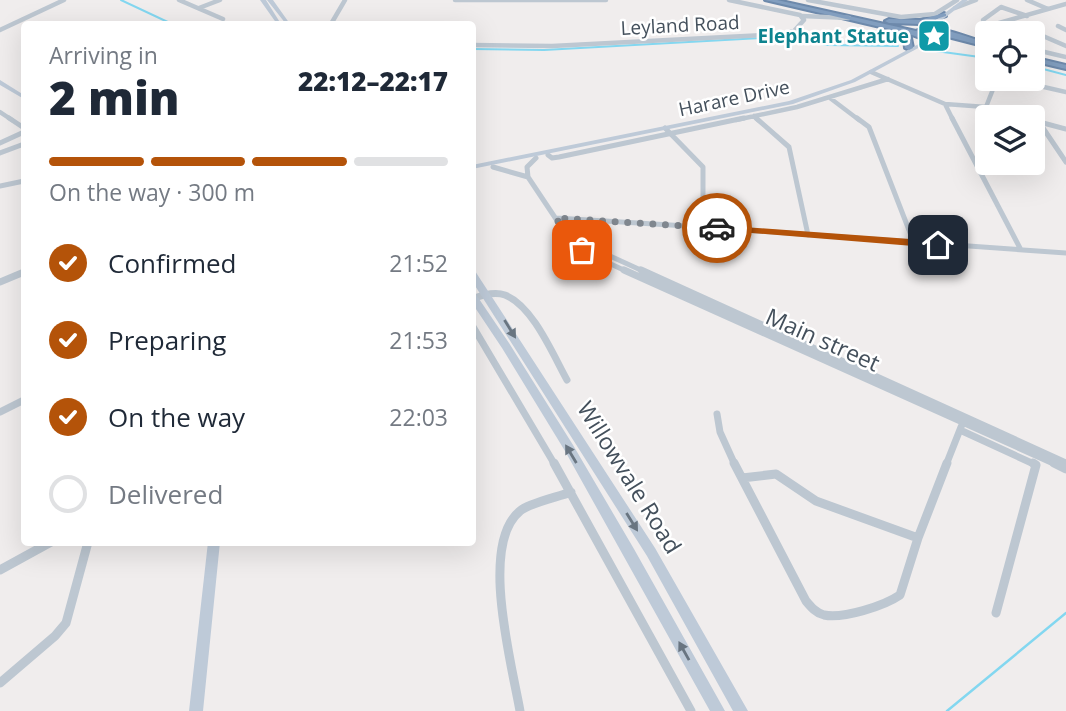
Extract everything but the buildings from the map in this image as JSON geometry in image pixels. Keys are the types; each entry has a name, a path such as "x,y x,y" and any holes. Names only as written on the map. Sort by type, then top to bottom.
{"highway":[{"path":"768,0 882,23 949,18 974,42"},
{"path":"791,0 974,42"},
{"path":"882,23 907,38 909,48"},
{"path":"923,32 932,39 941,34 975,44"},
{"path":"1045,59 1066,62"}],"street":[{"path":"0,30 64,0"},
{"path":"179,0 223,19"},
{"path":"198,9 220,0"},
{"path":"263,0 277,21"},
{"path":"270,0 286,21"},
{"path":"333,21 345,0"},
{"path":"455,0 606,0"},
{"name":"Leyland Road","path":"476,45 552,46 783,34 796,29 804,20 802,16 729,0"},
{"path":"808,0 901,17 935,14 957,0"},
{"name":"Harare Drive","path":"902,55 923,32 949,18 965,0"},
{"path":"956,8 976,0"},
{"path":"1027,0 1048,9"},
{"path":"1060,0 1066,3"},
{"path":"1008,21 1066,3"},
{"path":"983,21 1001,6 1027,16"},
{"path":"802,16 849,18"},
{"path":"941,34 949,18"},
{"path":"1058,26 1066,30"},
{"path":"1045,37 1066,46"},
{"name":"Harare Drive","path":"476,168 791,103 826,92 871,72 932,39"},
{"path":"1045,54 1066,62"},
{"path":"871,72 945,104 975,106"},
{"path":"548,155 559,158 668,130 754,116 830,98 888,79"},
{"path":"0,82 21,95"},
{"path":"1045,87 1066,92"},
{"path":"830,98 865,122 872,131 914,243"},
{"path":"945,104 1021,250"},
{"path":"0,113 21,128"},
{"path":"754,116 789,147 808,235"},
{"path":"1045,123 1066,129"},
{"path":"668,130 703,167 703,227"},
{"path":"0,143 21,132"},
{"path":"1045,133 1066,162"},
{"path":"0,153 21,145"},
{"name":"Harare Drive","path":"476,169 564,150"},
{"path":"493,167 528,177 527,167 536,158"},
{"name":"Main street","path":"528,177 568,237 589,254 1066,469"},
{"path":"0,186 21,182"},
{"path":"556,218 1066,253"},
{"path":"0,282 21,273"},
{"path":"477,296 505,295 528,315 567,380"},
{"name":"Willowvale Road","path":"477,296 651,552 741,707"},
{"name":"Willowvale Road","path":"477,296 627,549 718,711"},
{"path":"476,332 571,492 691,711"},
{"path":"0,412 21,402"},
{"path":"717,414 722,437 742,478 806,601 820,614 833,615 895,600 903,588 918,538 963,424 1036,466 996,613"},
{"name":"Main street","path":"963,424 1066,463"},
{"path":"742,478 776,474 816,501 918,538"},
{"path":"520,711 499,585 499,554 508,530 520,511 571,492"},
{"path":"0,570 44,546"},
{"path":"0,683 55,636 66,623 87,546"},
{"path":"196,711 214,546"}],"waterway":[{"path":"121,0 166,21"},
{"path":"476,49 544,50 761,38"},
{"path":"770,38 827,45 898,46"},
{"path":"921,49 975,56"},
{"path":"1045,69 1066,75"},
{"path":"947,711 1066,613"}],"way so far":[{"path":"582,250 568,237 556,218 717,228"}],"place":[{"name":"Elephant Statue","path":"934,36"}],"route":[{"path":"717,228 938,245"}]}
